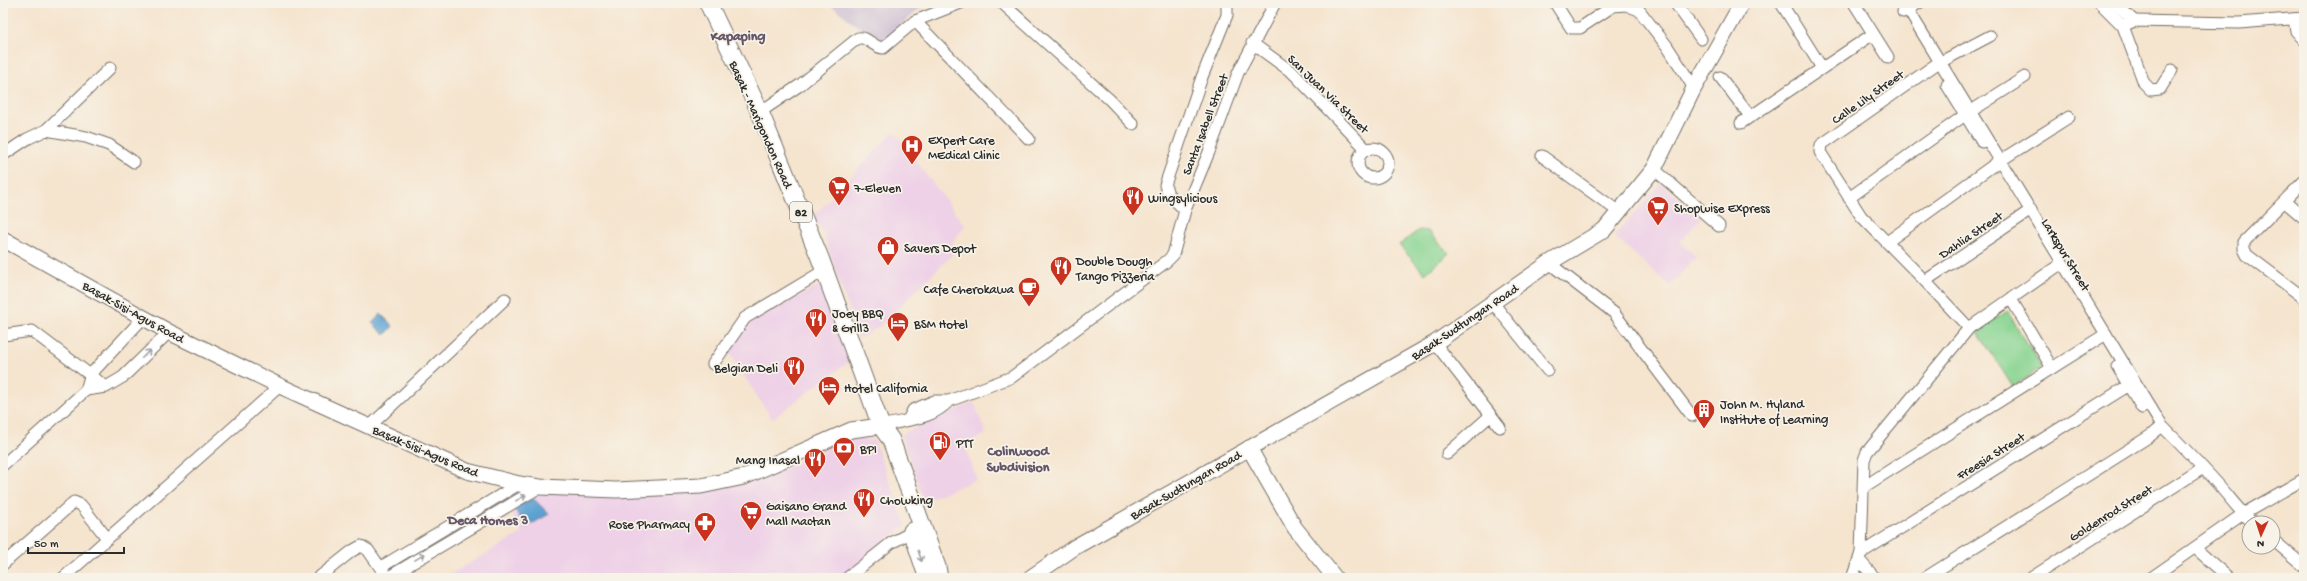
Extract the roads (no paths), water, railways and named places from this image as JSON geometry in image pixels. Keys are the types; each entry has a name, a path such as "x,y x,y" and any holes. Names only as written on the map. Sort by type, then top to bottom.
{"main road":[{"name":"Basak - Marigondon Road","path":"708,3 760,112 825,270 881,426 891,440 937,567 939,578"},
{"name":"Basak - Marigondon Road","path":"881,426 881,444 925,570 930,578"}],"street":[{"path":"760,112 800,85 858,38 865,38 882,48 915,21 961,3"},
{"path":"1002,3 1110,100 1133,124"},
{"path":"1185,210 1168,194 1165,185 1202,77 1227,15 1227,3"},
{"name":"Santa Isabell Street","path":"881,426 909,418 913,410 934,400 949,401 1012,377 1173,255 1185,210 1210,152 1238,73 1252,43 1275,3"},
{"path":"1556,3 1571,28 1575,29 1580,28 1614,6 1626,5 1639,10 1667,46 1694,88"},
{"path":"1675,3 1701,40"},
{"name":"Basak-Sudtungan Road","path":"1030,578 1075,547 1435,343 1549,264 1604,230 1654,169 1694,88 1742,3"},
{"path":"1781,3 1822,68"},
{"path":"1854,3 1888,57"},
{"path":"1903,7 1919,3"},
{"path":"2100,3 2123,26 2144,83 2151,90 2160,89 2172,70"},
{"path":"2115,3 2134,21"},
{"name":"Larkspur Street","path":"1903,7 2159,429 2200,470 2224,491 2231,503 2243,514"},
{"path":"2123,26 2134,21 2239,23 2299,19 2296,31 2304,40"},
{"path":"915,21 1029,139"},
{"path":"1720,78 1745,119 1873,34"},
{"name":"Calle Lily Street","path":"1849,198 1820,152 1821,145 1938,64 1990,36"},
{"name":"San Juan Via Street","path":"1252,43 1293,73 1367,150"},
{"path":"3,155 27,139 46,130 110,68"},
{"path":"1969,328 1861,216 1849,198 1968,113 2025,77"},
{"path":"1887,242 1998,162 2069,117"},
{"path":"46,130 86,137 109,145 134,162"},
{"path":"1542,156 1618,212"},
{"path":"1654,169 1719,226"},
{"path":"2304,181 2244,242 2244,249 2247,254 2304,298"},
{"path":"2285,202 2304,218"},
{"name":"Dahlia Street","path":"1925,281 2028,212"},
{"name":"Basak-Sisi-Agus Road","path":"3,239 169,332 280,386 467,470 519,484 540,487 616,490 701,486 744,477 851,430 881,426"},
{"path":"1549,264 1614,313 1692,416"},
{"path":"1852,578 1861,557 1865,486 1864,460 1867,452 1969,328 2059,264"},
{"path":"713,364 745,318 825,270"},
{"path":"369,427 505,299"},
{"path":"2011,299 2052,368"},
{"path":"1493,303 1547,370"},
{"path":"3,465 86,390 91,374 143,318"},
{"path":"3,335 32,331 91,374 106,387"},
{"path":"86,390 106,387 123,377 169,332"},
{"path":"1865,486 2103,336"},
{"path":"1435,343 1500,427"},
{"name":"Freesia Street","path":"1861,557 2131,383"},
{"path":"63,578 280,386"},
{"path":"1448,454 1491,415"},
{"path":"1925,578 2159,429"},
{"path":"1249,448 1295,528 1335,578"},
{"name":"Goldenrod Street","path":"2030,578 2200,470"},
{"path":"381,567 519,484"},
{"path":"2151,578 2243,514 2301,485"},
{"path":"318,578 352,551 361,546 368,550 381,567 387,578 540,487"},
{"path":"3,564 74,502 81,505 107,538"},
{"path":"847,578 891,543 912,532"},
{"path":"2281,547 2304,566"},
{"path":"2195,548 2229,578"},
{"path":"1861,557 1875,578"}],"water":[{"path":"381,314 393,326 385,335 372,323"},
{"path":"533,498 549,514 526,527 514,508"}],"place":[{"name":"Expert Care MEdical Clinic","path":"912,166"},
{"name":"7-Eleven","path":"839,206"},
{"name":"Wingsylicious","path":"1133,216"},
{"name":"Shopwise Express","path":"1658,226"},
{"name":"Savers Depot","path":"888,266"},
{"name":"Double Dough Tango Pizzeria","path":"1061,286"},
{"name":"Cafe Cherokawa","path":"1029,308"},
{"name":"Joey BBQ & Grill3","path":"816,338"},
{"name":"BSM Hotel","path":"898,342"},
{"name":"Belgian Deli","path":"794,386"},
{"name":"Hotel California","path":"829,406"},
{"name":"John M. Hyland Institute of Learning","path":"1704,430"},
{"name":"PTT","path":"940,462"},
{"name":"BPI","path":"844,468"},
{"name":"Mang Inasal","path":"815,478"},
{"name":"Chowking","path":"864,518"},
{"name":"Gaisano Grand Mall Mactan","path":"751,532"},
{"name":"Rose Pharmacy","path":"705,542"}],"district":[{"name":"Kapaping","path":"738,35"},
{"name":"Colinwood Subdivision","path":"1018,458"},
{"name":"Deca Homes 3","path":"488,519"}]}
